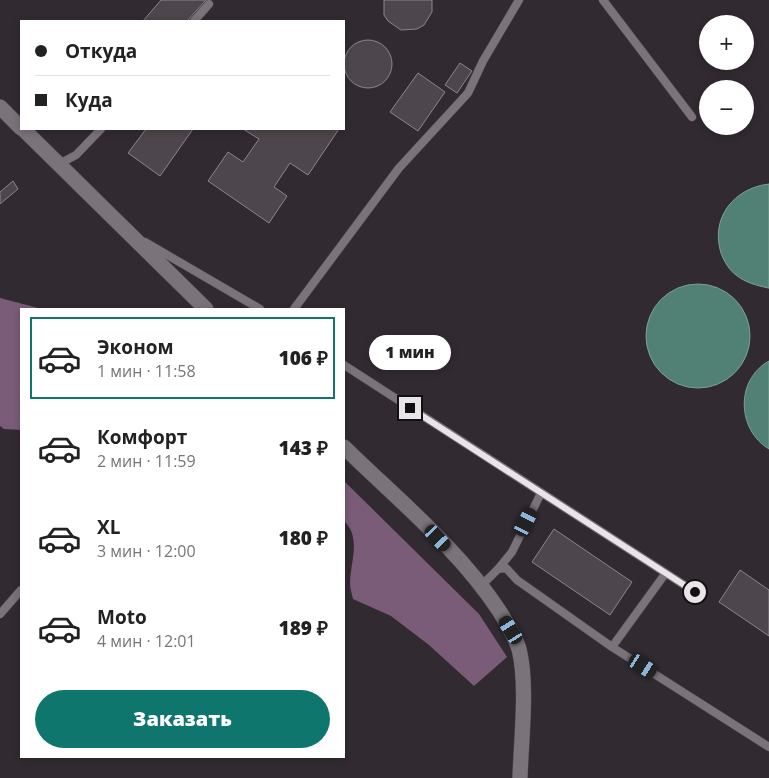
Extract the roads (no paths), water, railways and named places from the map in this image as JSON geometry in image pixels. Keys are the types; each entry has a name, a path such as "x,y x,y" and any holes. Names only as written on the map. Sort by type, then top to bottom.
{"street":[{"path":"0,107 20,126"},
{"path":"24,130 126,230 198,306"},
{"path":"345,448 438,538 482,585 511,630 519,649 523,676 520,778"}],"lane":[{"path":"295,308 399,168 468,93 483,61 520,0"},
{"path":"603,0 692,117"},
{"path":"195,20 209,4"},
{"path":"59,164 76,155 100,130"},
{"path":"126,230 258,308"},
{"path":"345,367 695,592"},
{"path":"482,585 512,552 541,493"},
{"path":"498,569 506,568 517,580 612,647 768,743"},
{"path":"612,647 665,574"},
{"path":"0,614 20,591"}]}
